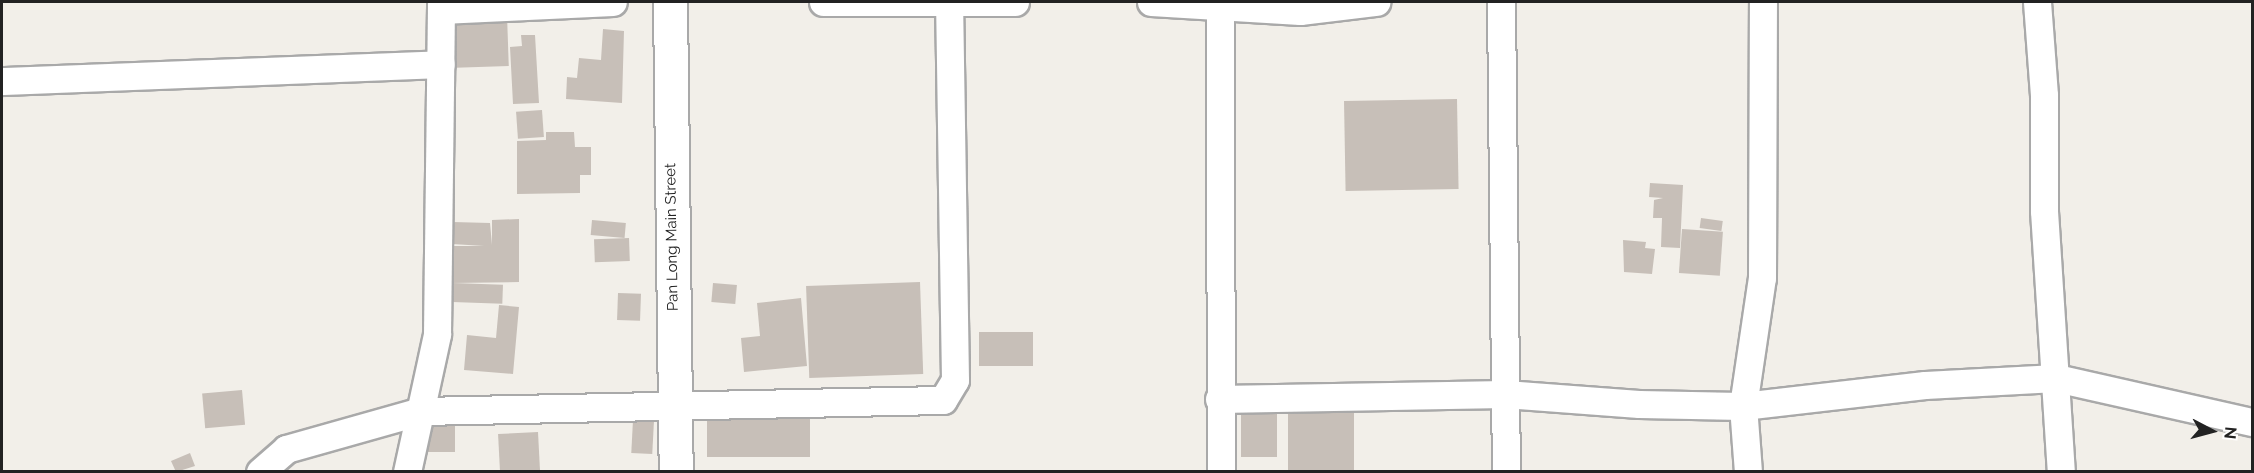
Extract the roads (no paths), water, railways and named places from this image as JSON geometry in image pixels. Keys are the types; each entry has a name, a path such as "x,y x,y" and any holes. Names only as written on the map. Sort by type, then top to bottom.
{"street":[{"path":"407,471 437,334 441,6 614,2"},
{"name":"Pan Long Main Street","path":"669,2 676,471"},
{"path":"822,2 1016,2"},
{"path":"1151,2 1220,4 1300,12 1376,2"},
{"path":"1501,2 1506,471"},
{"path":"1748,471 1743,406 1762,278 1763,2"},
{"path":"2037,2 2044,95 2044,211 2061,471"},
{"path":"260,471 286,448 421,411 943,399 955,380 949,3"},
{"path":"1220,4 1219,399 1221,471"},
{"path":"2,81 441,64"},
{"path":"1219,399 1505,394 1639,404 1743,406 1925,385 2056,378 2253,422"}]}
